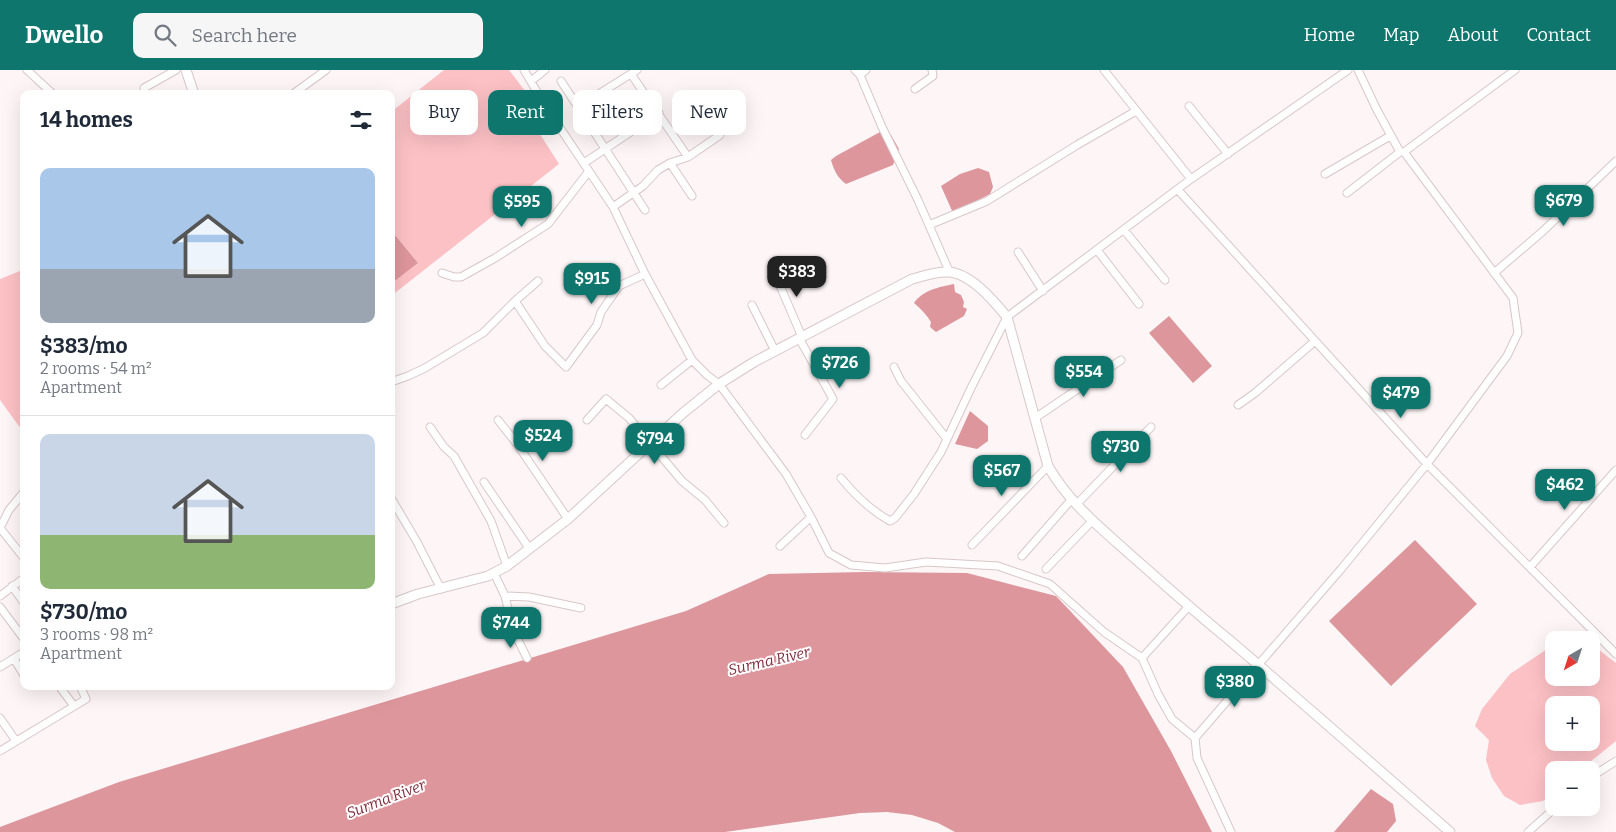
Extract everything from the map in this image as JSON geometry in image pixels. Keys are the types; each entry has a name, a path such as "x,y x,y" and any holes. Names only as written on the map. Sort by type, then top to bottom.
{"main road":[{"path":"186,70 193,90"},
{"path":"395,603 418,594 488,576 507,566 568,519 683,413 719,384 754,362 912,279 949,271 970,279 993,299 1008,317 1048,466 1056,480 1074,502 1189,606 1450,832"}],"street":[{"path":"27,70 49,90"},
{"path":"144,88 176,70"},
{"path":"298,90 326,70"},
{"path":"524,70 546,107 613,207 645,274 692,360 707,376 719,384 786,474 829,552 851,565 885,568 926,562 998,566 1050,584 1104,632 1142,658 1172,720 1195,738"},
{"path":"531,82 546,70"},
{"path":"915,89 933,76 932,70"},
{"path":"1104,70 1191,179"},
{"path":"841,478 853,493 879,514 890,520 895,518 914,494 941,452 971,388 1008,317 1191,179 1348,70"},
{"path":"1231,832 1197,758 1195,738 1342,568 1427,464 1507,356 1518,333 1513,298 1390,136 1358,70"},
{"path":"1346,193 1516,70"},
{"path":"605,90 634,72 645,90"},
{"path":"860,72 882,128 918,200 949,271"},
{"path":"561,81 573,99"},
{"path":"1189,106 1228,154"},
{"path":"929,225 987,201 1136,111"},
{"path":"662,117 688,157"},
{"path":"596,135 645,210"},
{"path":"584,163 624,135"},
{"path":"613,207 643,186 658,170 670,163 688,157 720,135"},
{"path":"1325,174 1390,136"},
{"path":"1494,273 1542,232 1616,161"},
{"path":"670,163 692,196"},
{"path":"442,274 454,278 461,277 548,224 589,171"},
{"path":"1178,190 1427,464 1616,654"},
{"path":"1124,230 1165,280"},
{"path":"1097,250 1139,304"},
{"path":"1018,252 1043,291"},
{"path":"772,267 801,338 833,399 805,435"},
{"path":"514,301 546,346 566,367 597,325 601,312 619,286 645,274"},
{"path":"395,381 425,368 483,334 514,301 538,281"},
{"path":"752,305 775,351"},
{"path":"1238,405 1255,393 1315,341"},
{"path":"661,384 692,360"},
{"path":"1035,418 1121,360"},
{"path":"894,366 901,381 947,439"},
{"path":"587,420 606,399 629,418 682,481 705,500 724,523"},
{"path":"498,420 518,444 568,519"},
{"path":"430,427 444,447 454,456 491,521 507,566"},
{"path":"1022,556 1151,427"},
{"path":"972,545 1048,466"},
{"path":"1530,567 1616,470"},
{"path":"484,482 529,548"},
{"path":"20,497 9,510 0,528 20,553"},
{"path":"395,505 441,589"},
{"path":"780,546 811,517"},
{"path":"1046,569 1092,520"},
{"path":"494,573 505,596 514,630 527,658"},
{"path":"0,596 20,581"},
{"path":"12,586 20,597"},
{"path":"505,596 529,597 582,608"},
{"path":"1142,658 1189,606"},
{"path":"0,607 20,634"},
{"path":"0,668 20,655"},
{"path":"14,659 20,669"},
{"path":"62,690 74,706"},
{"path":"0,750 86,699 82,690"},
{"path":"0,718 16,741"},
{"path":"1600,771 1616,761"},
{"path":"1528,832 1546,816"}],"shaded area":[{"path":"444,70 509,70 524,90 488,90 488,135 540,135 559,164 395,293 395,281 418,263 395,235 395,109 410,97 410,135 478,135 478,90 419,90"},
{"path":"20,271 20,428 0,400 0,279"},
{"path":"1545,650 1545,686 1600,686 1600,651 1616,663 1616,741 1591,761 1545,761 1545,799 1543,801 1520,805 1504,796 1492,778 1486,760 1489,740 1475,726 1482,709 1510,674"}],"water":[{"path":"880,132 891,135 899,149 893,165 846,184 833,168 831,160"},
{"path":"978,168 989,172 993,187 990,194 953,213 941,186 960,174"},
{"path":"395,235 418,263 395,281"},
{"path":"954,284 955,292 961,295 964,302 963,307 967,309 964,316 936,332 930,327 931,322 928,317 914,303 927,292"},
{"path":"1169,316 1212,366 1193,383 1149,333"},
{"path":"970,411 988,426 988,441 977,449 955,444"},
{"path":"1415,540 1477,604 1391,686 1329,621"},
{"name":"Surma River","path":"864,572 967,573 1056,596 1123,667 1171,751 1212,832 955,832 938,823 912,815 887,812 860,813 725,832 0,832 0,827 119,782 686,611 769,574"},
{"path":"1371,789 1393,804 1396,821 1387,832 1334,832"}]}
